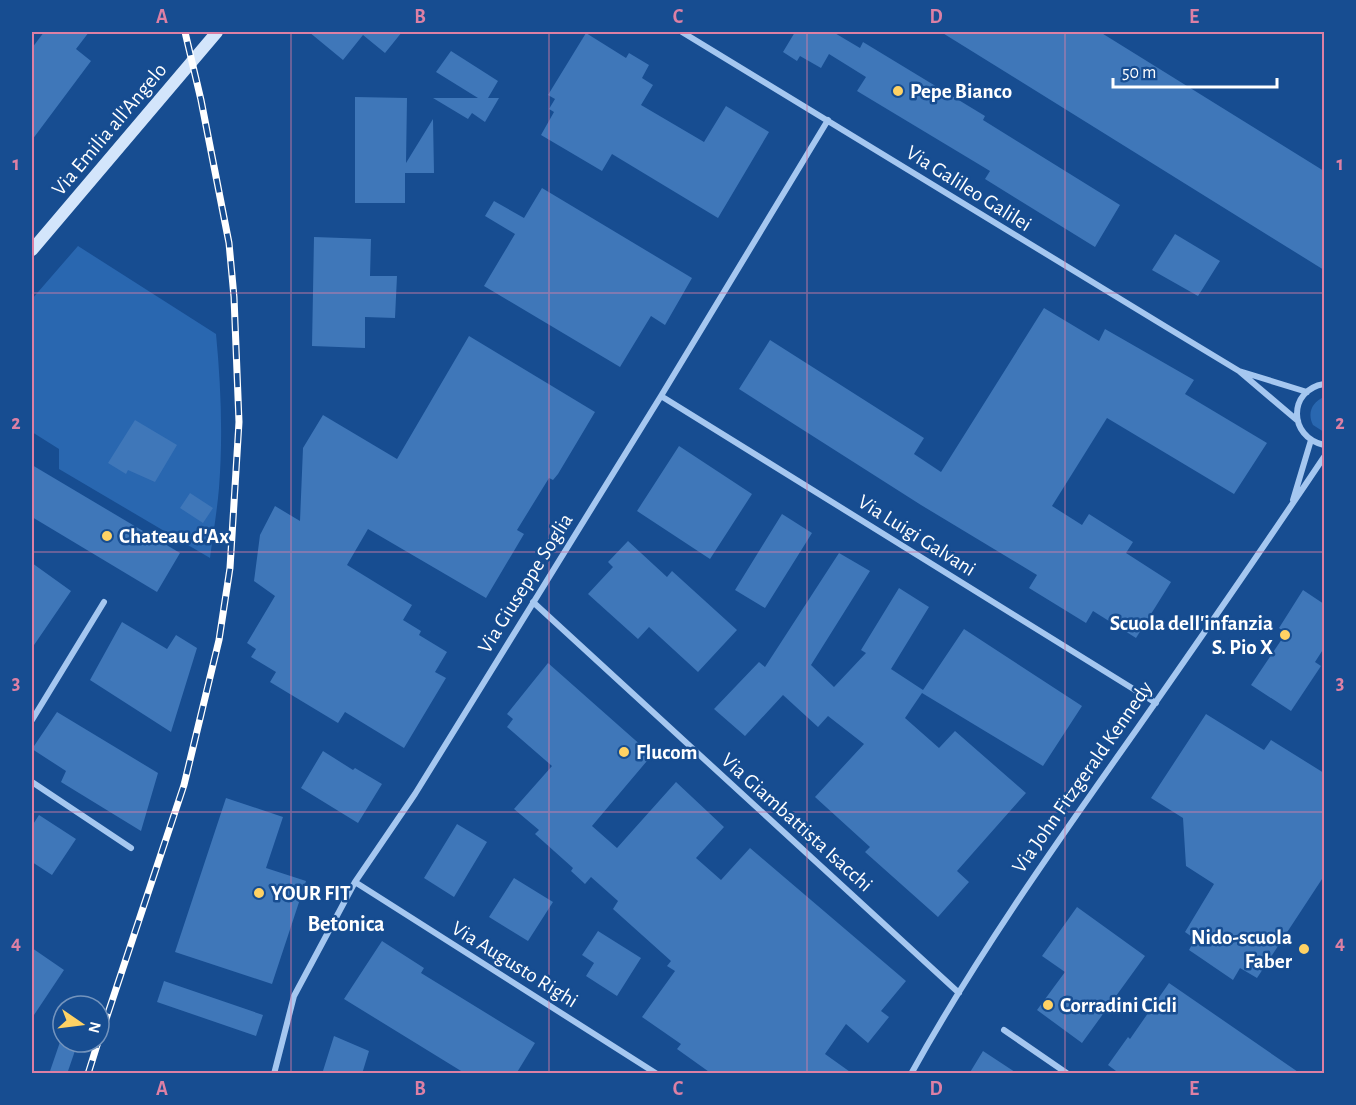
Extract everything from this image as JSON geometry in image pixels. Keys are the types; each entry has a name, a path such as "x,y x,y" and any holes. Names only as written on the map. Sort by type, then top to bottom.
{"main road":[{"name":"Via Emilia all'Angelo","path":"32,250 217,32"}],"street":[{"name":"Via Galileo Galilei","path":"682,32 1020,240 1239,371 1298,421"},
{"name":"Via Giuseppe Soglia","path":"274,1074 294,996 355,882 416,794 828,120"},
{"name":"Via Galileo Galilei","path":"1239,371 1307,392"},
{"path":"1324,384 1307,392 1300,400 1297,410 1298,421 1305,435 1324,445"},
{"name":"Via Luigi Galvani","path":"661,396 1156,703"},
{"name":"Via John Fitzgerald Kennedy","path":"1291,507 1311,440"},
{"name":"Via John Fitzgerald Kennedy","path":"911,1074 938,1025 1028,884 1156,703 1324,457"},
{"path":"32,720 104,602"},
{"name":"Via Giambattista Isacchi","path":"533,602 959,993"},
{"path":"32,782 131,848"},
{"name":"Via Augusto Righi","path":"355,882 657,1074"},
{"path":"1004,1030 1068,1074"}],"shaded area":[{"path":"78,246 216,334 221,450 210,558 59,469 59,449 32,432 32,299"},
{"path":"1324,397 1324,432 1313,425 1310,416 1314,405"}],"building":[{"path":"44,32 89,32 76,49 91,61 32,140 32,48"},
{"path":"309,32 402,32 385,53 363,35 343,60"},
{"path":"795,32 833,32 860,48 863,42 985,116 983,120 1120,205 1095,247 985,179 990,171 857,91 866,77 829,54 821,68 800,56 797,61 783,52"},
{"path":"941,32 1100,32 1324,171 1324,270"},
{"path":"586,33 626,58 629,53 649,65 642,78 653,85 641,105 704,142 726,106 769,132 718,218 612,154 602,171 541,135 554,112 549,109 555,99 548,95"},
{"path":"451,51 498,81 488,98 499,98 485,122 472,113 468,119 433,98 478,98 436,72"},
{"path":"355,97 407,98 406,163 433,119 434,173 405,173 405,203 355,203"},
{"path":"542,188 692,278 665,325 651,316 620,367 484,286 515,234 485,216 494,201 524,218"},
{"path":"1175,234 1220,261 1198,296 1152,270"},
{"path":"314,237 371,239 370,276 397,276 395,318 365,317 365,348 312,346"},
{"path":"1044,308 1099,341 1105,329 1194,380 1185,394 1267,443 1234,494 1107,418 1052,506 1082,525 1089,514 1133,542 1126,553 1171,582 1136,638 1093,611 1086,623 1029,588 1037,575 921,505 739,389 770,340 924,438 914,454 941,472"},
{"path":"469,336 595,412 558,474 553,480 549,478 517,530 524,534 486,598 368,529 347,565 412,605 403,620 421,631 419,635 447,652 435,672 446,678 404,748 345,712 338,723 270,682 276,672 251,657 256,649 247,643 275,596 254,581 260,535 275,506 300,521 303,448 323,415 397,459"},
{"path":"135,420 177,445 155,482 128,470 126,474 108,463"},
{"path":"679,446 752,494 710,559 637,511"},
{"name":"Chateau d'Ax","path":"32,465 180,553 157,592 32,517"},
{"path":"190,493 213,508 203,523 180,508"},
{"path":"782,514 812,533 765,608 735,590"},
{"path":"628,541 667,577 672,571 737,630 698,672 649,627 638,639 588,594 613,567 608,562"},
{"path":"839,553 870,571 811,665 834,687 866,653 861,650 899,588 929,607 891,669 923,690 964,629 1082,706 1043,766 922,693 905,718 939,748 955,731 1026,793 957,871 969,882 938,917 865,852 870,847 815,797 864,744 828,716 818,727 783,695 745,736 714,709 759,662 765,667"},
{"path":"32,563 71,591 32,648"},
{"path":"1303,590 1324,604 1324,648 1315,662 1321,666 1291,711 1251,685 1286,633 1279,628"},
{"path":"122,622 167,649 176,635 197,648 171,732 90,680"},
{"path":"548,663 652,755 592,826 617,848 676,782 724,827 696,858 721,880 750,848 906,981 881,1011 889,1017 868,1043 846,1024 825,1054 853,1074 712,1074 677,1049 681,1044 642,1017 675,971 667,966 671,961 613,909 618,901 591,877 585,884 571,871 573,868 535,834 539,830 514,809 552,766 507,727 513,719 507,714"},
{"path":"57,712 158,773 141,831 61,782 66,771 32,749"},
{"path":"1206,714 1264,750 1271,740 1324,773 1324,876 1257,978 1240,968 1233,980 1189,950 1195,939 1185,932 1214,884 1186,866 1183,818 1151,798"},
{"path":"323,751 353,770 355,768 382,784 358,823 301,788"},
{"path":"226,798 283,817 266,868 306,881 272,984 175,952"},
{"path":"39,815 76,839 52,875 32,862 32,826"},
{"path":"457,824 487,842 454,897 424,878"},
{"path":"514,878 553,902 528,941 489,917"},
{"path":"1077,907 1145,956 1082,1043 1037,1010 1065,972 1042,956"},
{"path":"598,931 641,958 617,996 586,976 594,963 582,955"},
{"path":"382,941 424,968 421,973 535,1043 516,1074 466,1074 344,999"},
{"path":"32,948 64,970 32,1018"},
{"path":"164,981 263,1015 256,1036 157,1002"},
{"path":"1169,983 1301,1074 1120,1074 1108,1065 1128,1037 1130,1039"},
{"path":"334,1036 369,1051 362,1074 322,1074"},
{"path":"983,1051 1018,1074 969,1074"},
{"path":"56,1054 74,1054 67,1074 49,1074"}],"railway":[{"path":"111,1004 184,785 219,640 230,568 239,422 234,297 229,243 185,32"},
{"path":"88,1074 94,1054"}],"place":[{"name":"Pepe Bianco","path":"898,91"},
{"name":"Chateau d'Ax","path":"107,536"},
{"name":"Scuola dell'infanzia S. Pio X","path":"1285,635"},
{"name":"Flucom","path":"624,752"},
{"name":"YOUR FIT","path":"259,893"},
{"name":"Nido-scuola Faber","path":"1304,949"},
{"name":"Corradini Cicli","path":"1048,1005"}],"district":[{"name":"Betonica","path":"346,923"}]}
